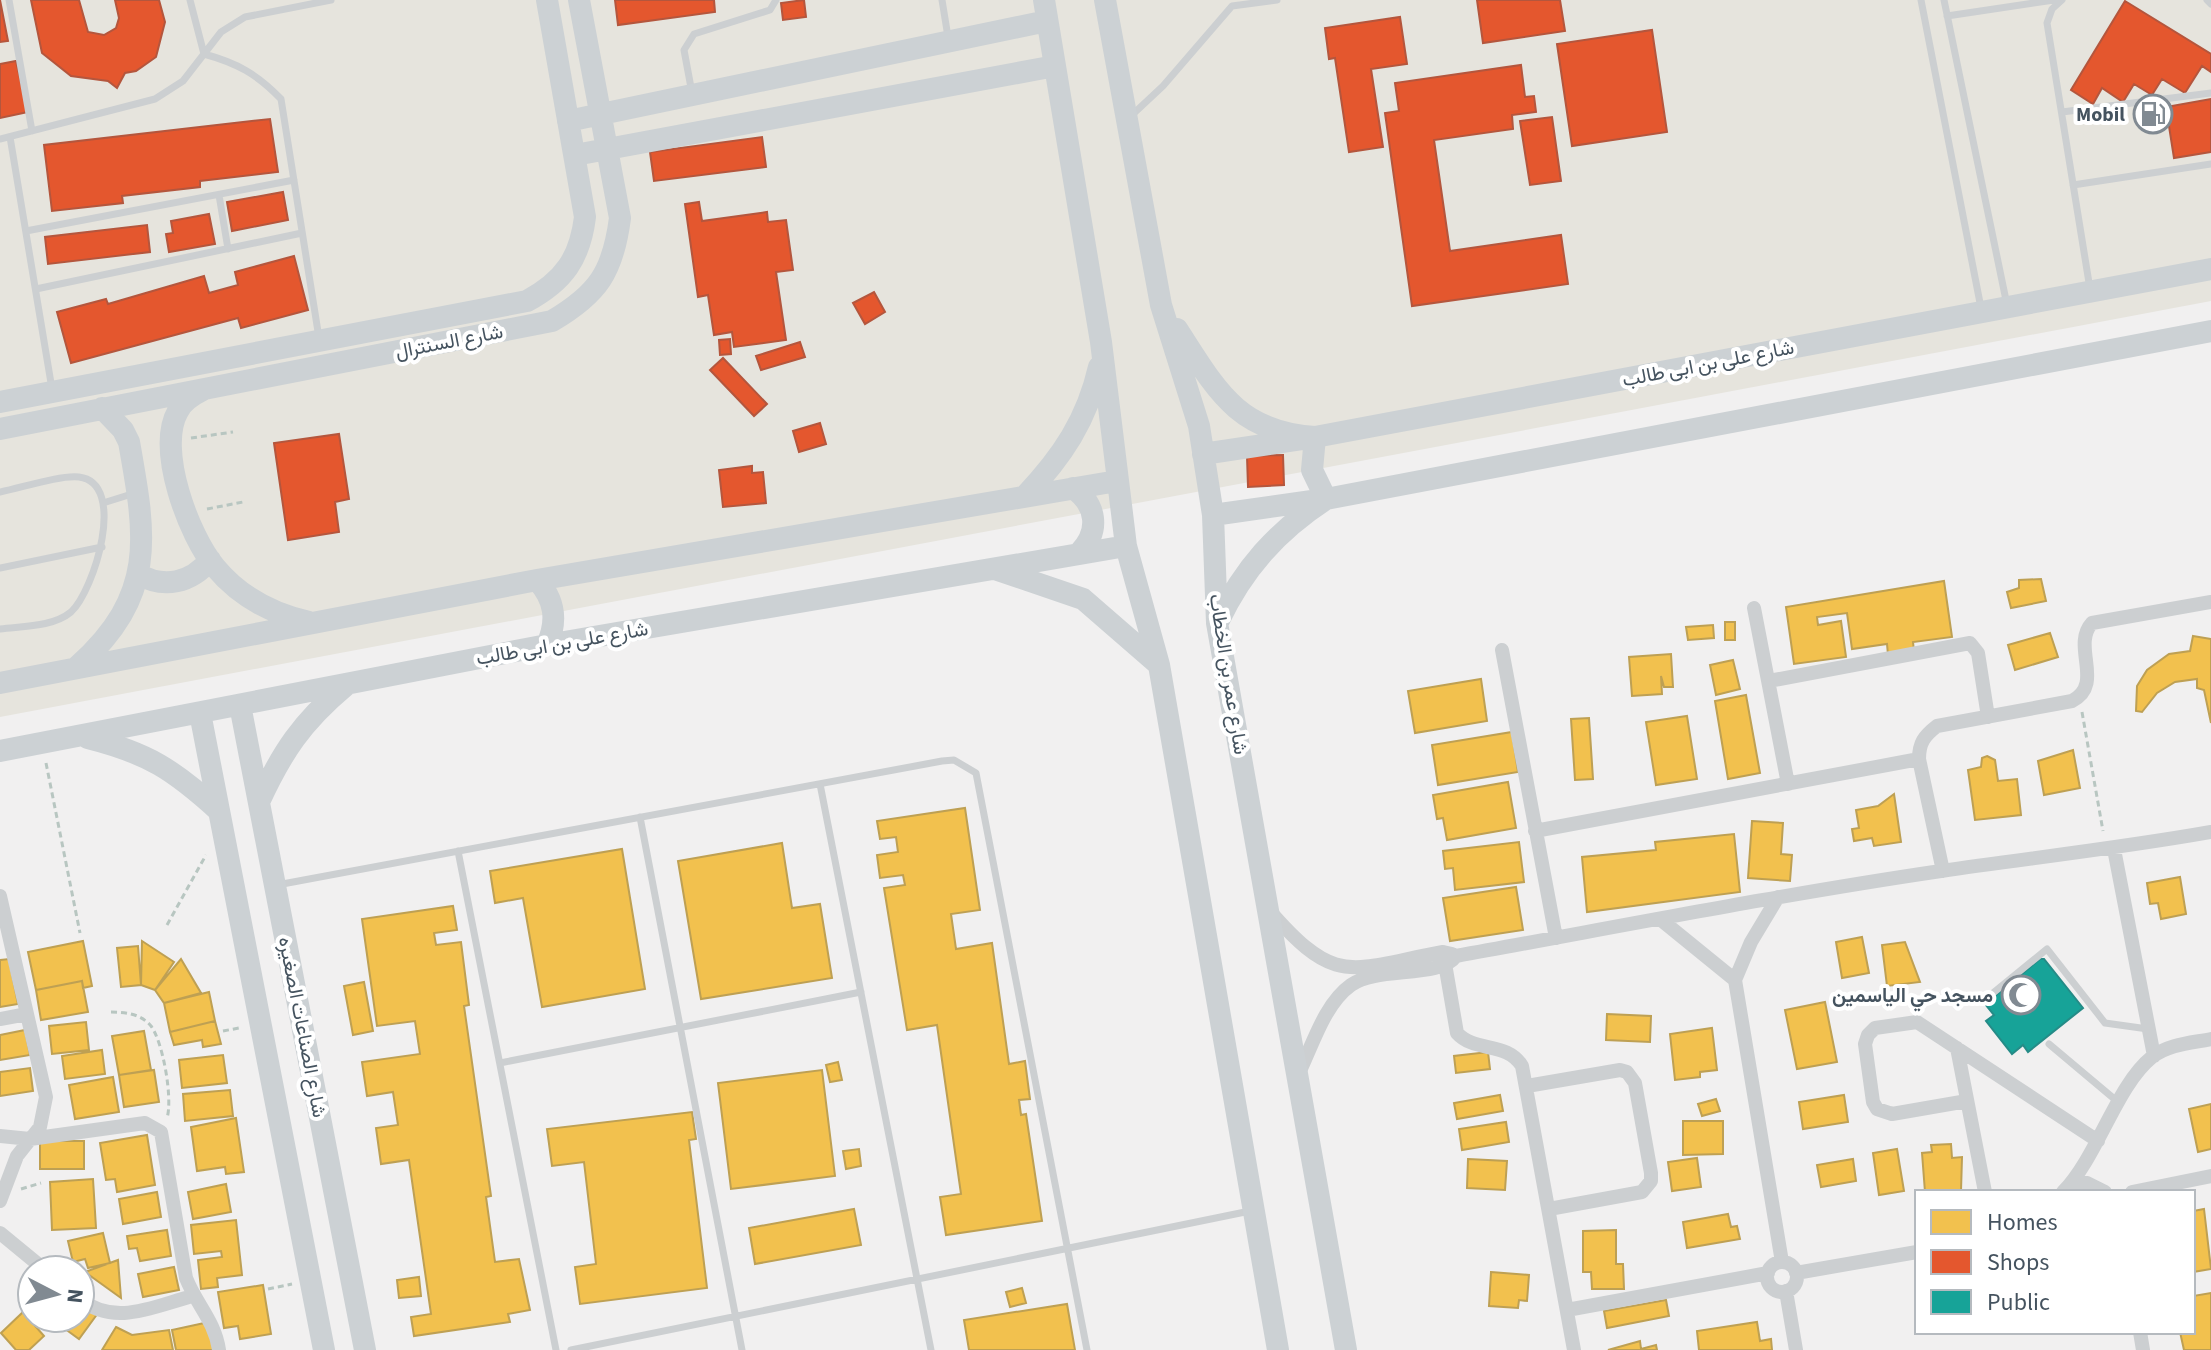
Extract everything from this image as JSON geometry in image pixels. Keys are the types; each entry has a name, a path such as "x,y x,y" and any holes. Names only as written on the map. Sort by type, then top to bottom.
{"street":[{"name":"شارع السنترال","path":"0,402 527,301 551,288 570,268 581,244 585,217 547,0"},
{"name":"شارع السنترال","path":"0,429 552,321 580,305 602,281 616,251 620,218 579,0"},
{"name":"شارع عمر بن الخطاب","path":"1105,0 1161,305 1199,426 1213,515 1217,623 1346,1350"},
{"path":"568,121 949,41 1046,10 1101,342 1126,546 1159,665 1278,1350"},
{"path":"575,155 1055,66"},
{"path":"780,77 786,116"},
{"name":"شارع على بن ابى طالب","path":"1203,454 1315,437 2211,269"},
{"path":"1161,305 1233,409 1258,426 1285,436 1315,437 1312,470 1326,499"},
{"path":"403,325 411,348"},
{"path":"1213,515 1326,499 2211,331"},
{"path":"319,340 327,365"},
{"path":"1025,496 1063,454 1076,433 1094,389 1101,342"},
{"path":"209,387 186,400 177,412 171,444 185,514 210,560 235,587 260,604 319,624"},
{"path":"78,666 113,630 125,609 138,574 144,536 131,456 123,430 102,408"},
{"path":"131,456 149,443 171,444"},
{"path":"0,683 537,580 1117,481"},
{"path":"1073,488 1087,501 1094,518 1091,537 1080,552"},
{"path":"1217,623 1238,584 1267,546 1326,499"},
{"name":"شارع على بن ابى طالب","path":"0,751 547,645 1126,546"},
{"path":"138,574 156,582 177,582 195,574 210,560"},
{"path":"990,567 1083,599 1159,665"},
{"path":"537,580 546,590 555,617 547,645"},
{"path":"1943,871 1919,759 1919,746 1926,734 1937,726 2079,698 2086,689 2088,678 2083,641 2085,631 2092,623 2211,602"},
{"path":"1754,608 1788,784"},
{"path":"1769,681 1970,643 1978,653 1988,717"},
{"path":"1502,650 1556,938"},
{"path":"259,802 280,756 309,716 347,683"},
{"name":"شارع الصناعات الصغيره","path":"240,705 365,1350"},
{"name":"شارع الصناعات الصغيره","path":"200,713 324,1350"},
{"path":"79,736 131,749 179,774 221,819"},
{"path":"1535,831 1919,759"},
{"path":"1269,910 1299,945 1323,961 1350,968 1380,969 1778,897 1943,871 2110,850 2211,832"},
{"path":"2110,850 2154,1056"},
{"path":"0,896 46,1097 46,1113 17,1156 0,1201"},
{"path":"1778,897 1751,942 1735,980 1782,1262"},
{"path":"1660,919 1735,980"},
{"path":"1448,958 1457,1033 1464,1041 1510,1052 1517,1057 1527,1086 1574,1350"},
{"path":"1298,1076 1341,994 1380,969"},
{"path":"0,1019 27,1014"},
{"path":"1967,1101 1884,1113 1873,1102 1865,1044 1875,1028 1917,1022 2098,1141"},
{"path":"2068,1187 2143,1066 2172,1046 2211,1039"},
{"path":"1957,1048 1985,1190"},
{"path":"1527,1086 1620,1070 1627,1072 1635,1083 1651,1173 1648,1187 1642,1192 1549,1209"},
{"path":"0,1136 30,1139 145,1123 161,1132 166,1141 186,1278 193,1296 213,1323 219,1350"},
{"path":"2142,1190 2211,1176"},
{"path":"2068,1187 2087,1183 2101,1190"},
{"path":"0,1233 26,1254"},
{"path":"1796,1273 1915,1252"},
{"path":"1567,1310 1768,1273 1773,1265 1782,1262 1791,1265 1796,1273 1795,1284 1786,1291 1774,1290 1768,1273"},
{"path":"1786,1291 1796,1350"},
{"path":"96,1310 113,1315 193,1296"}],"lane":[{"path":"9,0 32,131"},
{"path":"190,0 204,54"},
{"path":"0,139 155,99 183,81 221,32 245,17 331,0"},
{"path":"693,95 684,50 694,34 770,10 776,0"},
{"path":"942,0 949,41"},
{"path":"1126,120 1163,86 1230,3 1277,0"},
{"path":"1921,0 1981,311"},
{"path":"1944,0 2008,307"},
{"path":"1947,16 2054,0"},
{"path":"2062,0 2052,9 2047,23 2091,291"},
{"path":"204,54 247,69 281,99 319,340"},
{"path":"2062,112 2211,93"},
{"path":"10,137 53,392"},
{"path":"2073,185 2211,164"},
{"path":"26,231 294,180"},
{"path":"219,195 228,249"},
{"path":"36,289 302,233"},
{"path":"0,492 77,477 95,486 103,503 102,547 88,588 70,613 57,621 0,629"},
{"path":"103,503 137,492"},
{"path":"0,568 102,547"},
{"path":"275,885 954,760 976,773 1087,1350"},
{"path":"820,784 931,1350"},
{"path":"640,817 742,1350"},
{"path":"458,851 556,1350"},
{"path":"1982,1002 2047,949 2109,1025 2148,1029"},
{"path":"500,1063 861,992"},
{"path":"2049,1044 2119,1104"},
{"path":"571,1350 1255,1210"}],"path":[{"path":"171,444 233,432"},
{"path":"185,514 243,502"},
{"path":"2079,698 2110,850"},
{"path":"42,743 80,933"},
{"path":"167,925 221,819"},
{"path":"111,1012 134,1015 153,1029 170,1093 169,1114 161,1132"}],"shaded area":[{"path":"0,0 2211,0 2211,301 0,717"}],"building: Homes":[{"path":"2041,579 2046,601 2011,608 2007,592 2019,588 2019,580"},
{"path":"1944,581 1952,637 1913,642 1914,651 1888,655 1887,644 1852,649 1847,613 1817,617 1818,625 1841,621 1846,657 1794,664 1786,607"},
{"path":"1725,622 1735,622 1735,640 1725,640"},
{"path":"1713,625 1714,638 1688,640 1686,627"},
{"path":"2050,633 2058,657 2015,670 2008,645"},
{"path":"2193,636 2211,639 2211,723 2204,690 2197,688 2197,679 2175,682 2157,693 2142,712 2136,711 2137,686 2147,670 2169,654 2190,651"},
{"path":"1671,654 1673,687 1664,687 1661,676 1662,694 1632,696 1629,657"},
{"path":"1733,660 1740,689 1716,695 1710,665"},
{"path":"1481,679 1487,721 1415,733 1408,691"},
{"path":"1746,695 1760,773 1728,779 1715,701"},
{"path":"1687,716 1697,779 1656,785 1646,722"},
{"path":"1589,718 1593,779 1575,780 1571,719"},
{"path":"1512,732 1518,772 1438,785 1432,745"},
{"path":"2073,750 2080,788 2044,795 2038,761"},
{"path":"1987,756 1995,760 1998,781 2017,779 2021,815 1975,820 1968,770 1981,767 1982,758"},
{"path":"1508,782 1516,828 1447,840 1443,818 1437,819 1433,795"},
{"path":"1894,794 1901,842 1874,846 1872,838 1854,841 1852,829 1859,828 1856,810 1878,806"},
{"path":"965,808 980,910 951,914 956,949 992,943 1009,1064 1025,1061 1030,1099 1019,1100 1021,1115 1026,1114 1042,1221 946,1235 940,1197 961,1194 937,1025 907,1030 884,888 905,885 903,875 880,878 877,855 898,852 896,837 880,839 877,821"},
{"path":"1752,821 1783,823 1781,854 1792,855 1790,881 1748,878"},
{"path":"1734,834 1740,892 1587,912 1582,857 1656,850 1655,842"},
{"path":"1519,842 1524,882 1455,890 1453,868 1445,869 1443,851"},
{"path":"782,843 792,908 820,904 832,978 701,999 678,861"},
{"path":"622,849 645,989 542,1007 523,898 495,903 490,871"},
{"path":"2180,877 2186,914 2161,919 2158,903 2150,904 2147,883"},
{"path":"1516,887 1523,930 1450,941 1443,898"},
{"path":"453,906 457,930 434,933 436,945 461,942 469,1005 464,1006 491,1196 486,1197 495,1262 519,1259 530,1310 508,1314 510,1322 414,1336 411,1317 431,1314 409,1160 381,1164 376,1128 398,1125 393,1092 367,1096 362,1062 420,1054 415,1021 377,1026 362,919"},
{"path":"1862,937 1869,973 1842,978 1836,942"},
{"path":"83,941 92,986 83,988 82,981 36,990 28,952"},
{"path":"142,941 174,962 155,990 141,985"},
{"path":"1905,942 1920,982 1887,986 1882,945"},
{"path":"138,946 141,985 121,987 117,948"},
{"path":"9,959 18,1004 0,1007 0,960"},
{"path":"181,959 201,993 164,1003 155,990"},
{"path":"82,981 88,1012 41,1020 36,990"},
{"path":"364,982 373,1031 353,1035 344,986"},
{"path":"209,992 215,1021 170,1032 164,1003"},
{"path":"1825,1002 1837,1062 1797,1069 1785,1010"},
{"path":"1607,1014 1651,1016 1650,1042 1606,1040"},
{"path":"215,1021 221,1044 203,1047 202,1040 174,1045 170,1032"},
{"path":"86,1022 89,1050 52,1054 49,1026"},
{"path":"1712,1028 1717,1070 1700,1072 1700,1077 1675,1080 1670,1034"},
{"path":"25,1030 30,1055 0,1060 0,1035"},
{"path":"144,1031 151,1070 119,1075 112,1036"},
{"path":"102,1050 105,1074 65,1079 62,1056"},
{"path":"1488,1052 1490,1069 1456,1073 1454,1056"},
{"path":"223,1055 227,1083 182,1088 179,1060"},
{"path":"838,1062 842,1080 830,1082 826,1065"},
{"path":"30,1068 33,1091 0,1096 0,1072"},
{"path":"154,1070 159,1102 124,1107 119,1075"},
{"path":"822,1070 835,1176 731,1189 718,1083"},
{"path":"113,1077 119,1112 75,1119 69,1085"},
{"path":"230,1090 233,1116 185,1121 183,1094"},
{"path":"1500,1095 1503,1111 1457,1119 1454,1103"},
{"path":"1844,1095 1848,1122 1803,1129 1799,1102"},
{"path":"1716,1099 1720,1111 1702,1116 1698,1104"},
{"path":"2211,1104 2211,1149 2198,1152 2189,1109"},
{"path":"692,1112 696,1139 689,1140 707,1288 580,1304 575,1267 596,1264 584,1162 552,1166 547,1129"},
{"path":"236,1118 244,1172 226,1174 225,1167 197,1171 191,1127"},
{"path":"1683,1121 1723,1121 1723,1154 1683,1155"},
{"path":"1506,1122 1509,1142 1462,1150 1459,1129"},
{"path":"147,1135 155,1185 117,1192 115,1179 106,1180 100,1143"},
{"path":"40,1141 84,1141 84,1169 40,1169"},
{"path":"1951,1144 1952,1158 1962,1157 1961,1190 1925,1190 1922,1153 1932,1152 1931,1145"},
{"path":"859,1149 861,1166 846,1169 843,1151"},
{"path":"1897,1149 1904,1191 1879,1195 1873,1153"},
{"path":"1697,1158 1701,1187 1672,1191 1668,1162"},
{"path":"1468,1159 1507,1161 1505,1190 1467,1188"},
{"path":"1853,1159 1856,1181 1821,1187 1817,1165"},
{"path":"93,1179 96,1228 52,1230 50,1182"},
{"path":"226,1184 231,1212 193,1219 188,1192"},
{"path":"157,1192 161,1217 123,1224 119,1199"},
{"path":"854,1209 861,1245 755,1264 749,1228"},
{"path":"2204,1209 2211,1269 2195,1272 2195,1211"},
{"path":"1728,1214 1731,1227 1737,1226 1740,1239 1687,1248 1683,1222"},
{"path":"236,1220 242,1275 217,1278 218,1287 201,1289 198,1260 222,1257 221,1251 194,1254 191,1225"},
{"path":"167,1230 171,1256 140,1261 137,1248 129,1249 127,1236"},
{"path":"1616,1230 1616,1264 1623,1264 1624,1289 1592,1289 1591,1272 1583,1272 1583,1231"},
{"path":"103,1233 110,1263 96,1266 96,1254 71,1254 68,1241"},
{"path":"118,1260 121,1298 96,1280 96,1268"},
{"path":"174,1267 179,1290 143,1297 138,1274"},
{"path":"1491,1272 1529,1275 1527,1301 1519,1300 1518,1308 1489,1306"},
{"path":"419,1277 421,1296 399,1298 397,1280"},
{"path":"263,1285 271,1334 240,1339 238,1326 224,1328 218,1292"},
{"path":"1022,1288 1026,1303 1010,1307 1006,1292"},
{"path":"2211,1293 2211,1350 2184,1350 2180,1334 2195,1334 2195,1296"},
{"path":"1666,1300 1669,1316 1607,1328 1604,1311"},
{"path":"1067,1304 1075,1350 969,1350 964,1320"},
{"path":"16,1319 16,1334 44,1336 29,1350 16,1350 1,1333"},
{"path":"209,1322 215,1350 176,1350 172,1330"},
{"path":"1757,1322 1760,1341 1771,1339 1772,1350 1699,1350 1697,1331"},
{"path":"116,1327 132,1335 169,1330 173,1350 102,1350"},
{"path":"1640,1341 1641,1349 1656,1345 1657,1350 1608,1350"}],"building: Shops":[{"path":"0,0 8,41 0,42"},
{"path":"31,0 79,0 88,32 104,35 116,28 119,18 115,0 159,0 165,22 156,57 136,71 125,73 117,88 108,81 71,76 42,53"},
{"path":"615,0 714,0 715,12 618,25"},
{"path":"804,0 806,17 783,20 781,3"},
{"path":"1477,0 1560,0 1565,31 1483,43"},
{"path":"2125,1 2211,54 2211,72 2202,66 2185,93 2162,79 2152,95 2134,84 2123,102 2102,88 2093,104 2071,90"},
{"path":"1400,17 1407,64 1371,69 1383,147 1349,152 1335,58 1329,59 1325,28"},
{"path":"1652,30 1667,132 1572,146 1557,44"},
{"path":"16,61 28,112 0,118 0,64"},
{"path":"1521,65 1525,97 1534,96 1536,112 1512,115 1513,129 1434,140 1450,251 1561,235 1568,284 1412,306 1385,113 1399,111 1395,83"},
{"path":"2211,99 2211,152 2174,158 2166,107"},
{"path":"1552,117 1561,181 1530,185 1520,121"},
{"path":"270,119 278,172 200,181 200,187 122,196 123,203 52,211 44,145"},
{"path":"762,137 766,167 654,181 650,152"},
{"path":"283,192 288,220 232,231 227,202"},
{"path":"699,202 702,221 767,212 768,222 786,220 793,270 776,272 786,340 734,347 732,332 714,335 708,295 698,297 685,204"},
{"path":"209,214 215,244 169,252 166,234 173,233 171,221"},
{"path":"147,225 150,252 48,264 45,237"},
{"path":"294,256 308,310 241,328 238,318 71,363 57,312 106,299 108,304 204,276 209,293 238,285 235,272"},
{"path":"874,292 885,312 865,324 853,303"},
{"path":"730,339 731,354 720,355 719,340"},
{"path":"800,342 805,357 761,370 756,356"},
{"path":"723,358 767,404 754,416 710,370"},
{"path":"820,423 826,444 799,452 793,431"},
{"path":"339,434 349,499 335,502 339,532 288,540 274,443"},
{"path":"1283,455 1284,485 1248,487 1247,456"},
{"path":"752,466 752,473 763,472 766,503 723,507 719,470"}],"building: Public":[{"path":"2040,959 2044,959 2083,1008 2028,1052 2023,1045 2012,1054 1986,1021 1994,1015 1985,1004"}],"place":[{"name":"Mobil","path":"2153,114"},
{"name":"مسجد حي الياسمين","path":"2021,995"}]}
